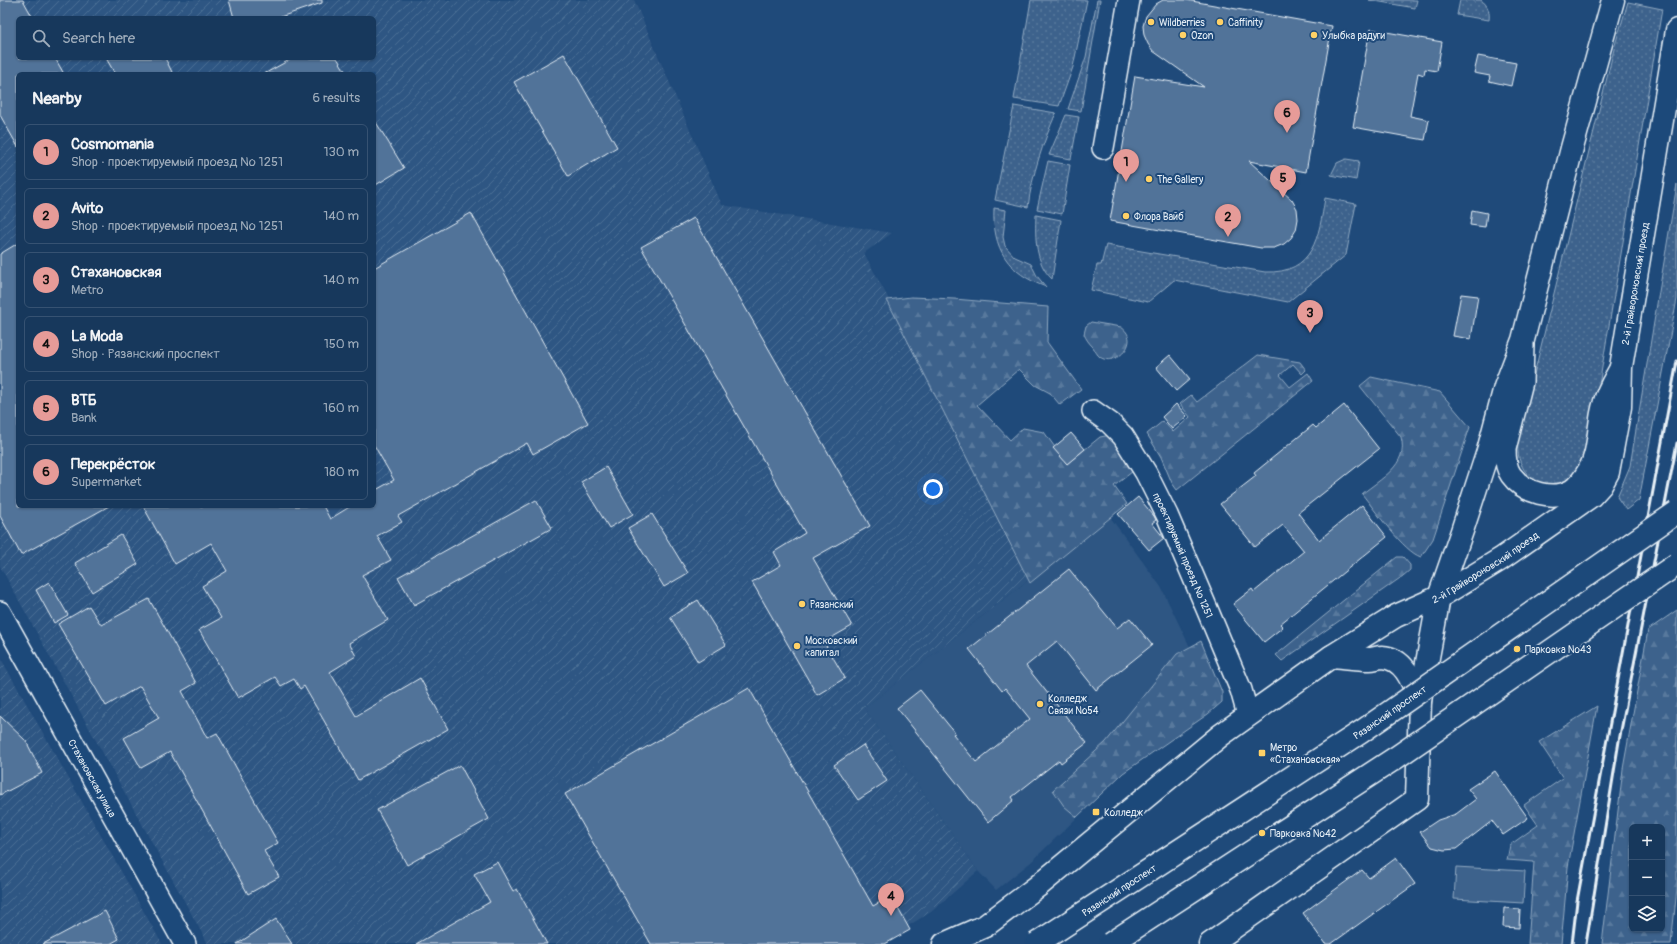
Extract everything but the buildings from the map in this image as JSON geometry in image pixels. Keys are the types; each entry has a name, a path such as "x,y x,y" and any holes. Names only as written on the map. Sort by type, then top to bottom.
{"main road":[{"name":"2-й Грайвороновский проезд","path":"1438,597 1465,524 1488,451 1505,387 1523,340 1572,148 1613,0"},
{"name":"2-й Грайвороновский проезд","path":"1438,597 1501,559 1591,496 1601,485 1608,472 1620,407 1621,367 1677,30"},
{"name":"Рязанский проспект","path":"1036,944 1361,732 1677,512"},
{"path":"1110,944 1397,757 1677,564"},
{"path":"944,944 991,922 1038,886 1221,735 1248,715 1332,656 1396,616 1438,597"},
{"path":"1210,944 1417,799 1420,701 1438,597"},
{"path":"1332,656 1371,659 1381,656 1398,662 1409,674 1420,701"}],"street":[{"path":"1103,148 1129,0"},
{"path":"1523,340 1522,382 1505,449 1510,474 1522,486 1540,493 1550,495 1571,490 1579,484 1588,472 1592,462 1604,402 1621,367"},
{"name":"проектируемый проезд № 1251","path":"1093,411 1110,423 1123,436 1146,473 1167,515 1210,616 1241,690 1248,715"},
{"name":"Стахановская улица","path":"0,612 185,944"}],"shaded area":[{"path":"0,0 634,0 722,205 892,233 864,253 1036,574 864,708 978,871 931,912 878,944 208,944 0,566"},
{"name":"Колледж Связи №54","path":"1110,517 1161,587 1216,701 1141,756 1031,862 996,890 978,871 864,708"},
{"path":"0,657 117,864 162,944 0,944"}],"green space":[{"path":"1031,0 1087,0 1073,67 1059,106 1014,99"},
{"path":"1097,0 1100,0 1081,111 1068,109 1086,57"},
{"path":"1369,0 1417,0 1415,8"},
{"path":"1460,0 1481,0 1488,9 1489,20 1457,15"},
{"path":"1628,2 1662,9 1590,439 1575,477 1570,481 1549,485 1540,483 1533,479 1522,467 1519,459 1518,440 1615,45"},
{"path":"1014,106 1056,113 1039,159 1032,183 1028,207 995,200"},
{"path":"1066,115 1079,117 1071,159 1049,155"},
{"path":"1346,159 1359,161 1356,180 1331,175 1337,163"},
{"path":"1048,161 1070,165 1062,214 1037,209"},
{"path":"1677,184 1677,299 1639,500 1626,510 1617,497 1630,466"},
{"path":"1325,198 1356,204 1346,255 1288,302 1174,280 1148,302 1091,290 1097,265 1101,265 1106,245 1265,272 1281,271 1294,267 1304,259 1311,250 1316,239"},
{"path":"994,208 1006,210 1003,237 1005,246 1015,257 1031,264 1037,276 1046,287 1022,275 1012,267 1005,258 996,236"},
{"path":"1036,215 1061,220 1052,279 1046,273 1039,258 1036,241"},
{"path":"911,297 1048,307 1047,342 1081,389 1060,405 1050,393 1035,385 1019,369 977,405 1010,440 1023,428 1044,432 1067,464 1100,437 1111,435 1137,468 1114,486 1127,504 1030,583 887,300"},
{"path":"1091,322 1121,327 1127,333 1129,340 1128,346 1124,352 1112,359 1100,357 1084,334 1086,326"},
{"path":"1258,355 1300,362 1306,370 1302,374 1293,364 1280,375 1290,387 1308,373 1313,381 1177,490 1172,483 1161,457 1147,434 1163,421 1173,432 1190,417 1180,404 1191,395 1197,402"},
{"path":"1371,377 1440,392 1470,427 1433,539 1421,557 1406,547 1398,539 1362,494 1384,477 1397,463 1401,456 1402,447 1401,437 1360,386"},
{"path":"1397,557 1403,557 1410,565 1410,570 1403,576 1282,661 1276,655"},
{"path":"1677,610 1677,889 1671,944 1602,944 1623,769 1648,630"},
{"path":"1201,641 1222,692 1222,702 1208,714 1123,773 1077,817 1064,806 1053,790 1106,742 1177,654"},
{"path":"1597,706 1568,867 1561,944 1528,944 1534,862 1507,860 1510,845 1538,825 1524,805 1563,778 1539,742"},
{"path":"1456,867 1525,871 1523,903 1454,899"}],"railway":[{"path":"1572,944 1577,901 1677,361"},
{"path":"1586,944 1619,741 1677,443"}],"place":[{"name":"Wildberries","path":"1151,22"},
{"name":"Caffinity","path":"1220,22"},
{"name":"Ozon","path":"1183,35"},
{"name":"Улыбка радуги","path":"1314,35"},
{"name":"Перекрёсток","path":"1287,133"},
{"name":"The Gallery","path":"1149,179"},
{"name":"Cosmomania","path":"1126,182"},
{"name":"ВТБ","path":"1283,198"},
{"name":"Флора Вайб","path":"1126,216"},
{"name":"Avito","path":"1228,237"},
{"name":"Стахановская","path":"1310,333"},
{"name":"Рязанский","path":"802,604"},
{"name":"Московский капитал","path":"797,646"},
{"name":"Парковка №43","path":"1517,649"},
{"name":"Колледж Связи №54","path":"1040,704"},
{"name":"Метро «Стахановская»","path":"1262,753"},
{"name":"Колледж","path":"1096,812"},
{"name":"Парковка №42","path":"1262,833"},
{"name":"La Moda","path":"891,916"}]}
